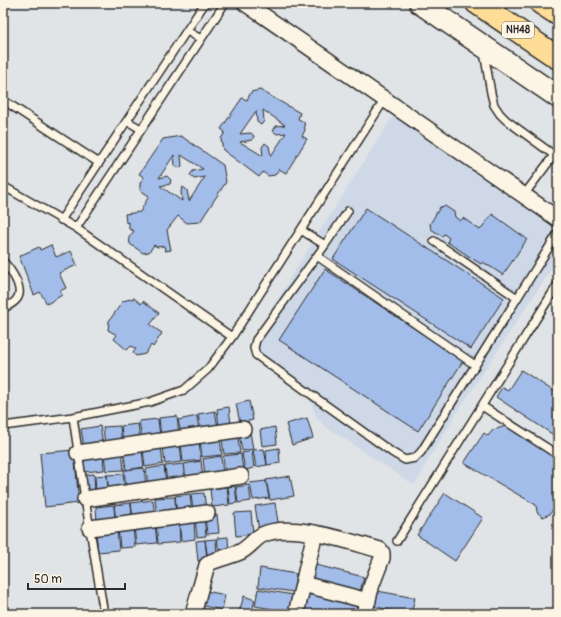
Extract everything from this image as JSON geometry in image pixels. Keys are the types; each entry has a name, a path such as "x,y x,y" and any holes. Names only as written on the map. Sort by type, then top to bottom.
{"highway":[{"name":"NH48","path":"477,3 558,58"},
{"path":"542,3 558,14"}],"main road":[{"path":"420,3 558,96"}],"street":[{"path":"245,3 558,218"},
{"path":"78,453 242,429"},
{"path":"85,499 241,476"},
{"path":"90,528 207,513"},
{"path":"193,614 207,565 211,562 241,552 262,535 275,532 294,531 315,533 380,550 382,553 382,558 372,584 366,607 303,584"},
{"path":"296,614 315,533"}],"lane":[{"path":"61,220 205,3"},
{"path":"76,228 225,3"},
{"path":"187,31 201,40"},
{"path":"483,46 494,105 506,120 556,157 524,195"},
{"path":"3,426 73,417 150,402 184,390 208,369 232,337 385,99"},
{"path":"3,100 99,163"},
{"path":"127,121 141,129"},
{"path":"3,186 76,228 232,337"},
{"path":"348,211 256,340 254,348 256,355 393,454 405,460 415,458 421,452 558,233"},
{"path":"301,230 325,245"},
{"path":"434,241 517,298"},
{"path":"317,256 475,366"},
{"path":"3,261 18,283 20,293 17,300 3,309"},
{"path":"398,541 558,284"},
{"path":"482,406 558,455"},
{"path":"73,417 104,614"}],"shaded area":[{"path":"393,116 558,225 558,259 462,405 414,485 323,425 316,416 312,404 306,394 271,372 250,348 295,270"}],"building":[{"path":"260,90 300,113 298,119 304,122 305,130 302,136 307,139 286,173 279,169 275,175 268,176 263,172 259,177 223,150 221,139 225,132 221,129 242,98 247,100 251,92","holes":["263,110 285,125 276,126 273,131 277,134 286,133 271,156 269,146 265,143 262,147 263,156 240,142 252,140 254,136 251,133 240,134 256,111 257,122 261,125 264,121"]},
{"path":"181,136 223,165 226,182 200,222 187,223 178,216 167,230 171,250 165,251 164,246 157,247 154,245 149,252 143,253 130,244 129,237 134,231 129,229 129,222 126,223 125,214 140,212 149,196 140,190 140,183 144,177 139,174 163,139","holes":["174,155 175,166 179,168 182,166 181,155 203,169 193,171 190,175 194,179 205,177 189,201 187,190 183,187 181,191 182,201 160,186 170,184 171,180 167,176 159,178"]},
{"path":"445,206 454,212 455,217 460,221 463,218 480,230 492,214 527,239 503,275 483,262 481,264 447,242 449,238 444,234 442,236 431,229 430,224 440,207"},
{"path":"366,208 504,298 471,349 333,259"},
{"path":"51,245 56,257 71,251 77,265 59,273 66,288 60,291 62,295 47,304 40,292 34,295 19,256 39,247 40,250"},
{"path":"325,269 463,361 418,431 279,340"},
{"path":"134,298 141,304 143,301 159,313 150,325 162,333 153,347 151,345 145,354 136,356 133,353 136,349 131,346 127,350 114,339 117,335 108,330 109,321 123,301"},
{"path":"521,370 558,394 558,438 496,397 502,387 508,390"},
{"path":"249,401 253,420 240,423 236,404"},
{"path":"229,407 231,425 219,427 217,409"},
{"path":"215,411 218,428 201,431 198,414"},
{"path":"177,416 179,435 161,437 159,418"},
{"path":"197,416 199,430 181,433 178,420"},
{"path":"307,418 313,438 292,445 286,424"},
{"path":"158,419 160,437 142,439 139,421"},
{"path":"138,424 140,440 123,442 121,426"},
{"path":"100,426 103,444 84,447 81,429"},
{"path":"120,426 122,444 105,445 103,427"},
{"path":"506,426 558,459 558,502 550,514 543,517 537,512 536,505 464,463 484,433 488,436 493,430"},
{"path":"275,427 277,444 262,446 260,430"},
{"path":"250,432 253,449 242,451 239,434"},
{"path":"220,438 222,455 202,457 200,440"},
{"path":"238,438 240,453 224,454 222,439"},
{"path":"199,441 201,460 183,462 181,443"},
{"path":"180,445 182,462 165,464 163,447"},
{"path":"161,447 163,464 145,467 143,449"},
{"path":"279,448 280,463 267,465 266,450"},
{"path":"264,449 267,465 256,467 253,450"},
{"path":"74,450 79,503 45,507 40,453"},
{"path":"142,451 144,467 126,470 124,454"},
{"path":"252,451 254,468 245,470 242,453"},
{"path":"122,452 124,470 106,471 104,454"},
{"path":"103,454 104,470 84,472 83,455"},
{"path":"241,454 243,471 225,473 223,456"},
{"path":"221,456 223,473 205,475 203,459"},
{"path":"201,461 203,478 186,480 184,464"},
{"path":"183,464 185,481 167,483 165,466"},
{"path":"164,466 166,484 148,486 146,469"},
{"path":"144,468 146,485 126,488 124,470"},
{"path":"94,474 95,494 87,495 85,475"},
{"path":"123,474 125,491 109,492 107,475"},
{"path":"107,475 108,492 96,493 95,476"},
{"path":"290,476 294,496 270,500 266,480"},
{"path":"266,481 269,498 253,500 250,483"},
{"path":"249,485 251,501 238,503 236,487"},
{"path":"235,486 237,503 230,504 228,487"},
{"path":"227,487 229,505 212,507 210,489"},
{"path":"204,493 206,510 193,511 191,494"},
{"path":"445,493 483,518 455,561 417,535"},
{"path":"190,494 192,513 177,514 175,496"},
{"path":"175,497 176,516 157,517 155,498"},
{"path":"153,500 155,517 133,519 131,503"},
{"path":"131,503 132,519 116,521 114,505"},
{"path":"275,503 279,528 259,531 255,506"},
{"path":"114,505 115,522 97,523 96,507"},
{"path":"251,512 253,534 236,536 234,513"},
{"path":"217,515 219,533 207,534 205,516"},
{"path":"204,517 206,536 197,537 195,518"},
{"path":"194,520 195,539 181,541 179,521"},
{"path":"179,522 180,542 158,544 156,524"},
{"path":"155,523 157,543 136,545 134,526"},
{"path":"133,527 135,547 120,548 118,528"},
{"path":"117,530 119,550 98,552 96,532"},
{"path":"228,537 229,554 219,554 217,538"},
{"path":"216,539 217,558 208,559 205,540"},
{"path":"205,540 207,560 198,561 196,541"},
{"path":"312,564 364,577 359,595 308,582"},
{"path":"260,568 296,574 294,592 258,587"},
{"path":"309,588 363,600 360,614 313,614 304,612"},
{"path":"258,589 293,595 290,612 255,606"},
{"path":"202,590 225,595 222,610 199,605"},
{"path":"372,590 415,598 411,614 369,605"},
{"path":"244,596 255,600 251,614 239,612"},
{"path":"197,608 232,614 196,614"},
{"path":"366,608 397,614 365,614"},
{"path":"253,609 288,614 253,614"}]}
